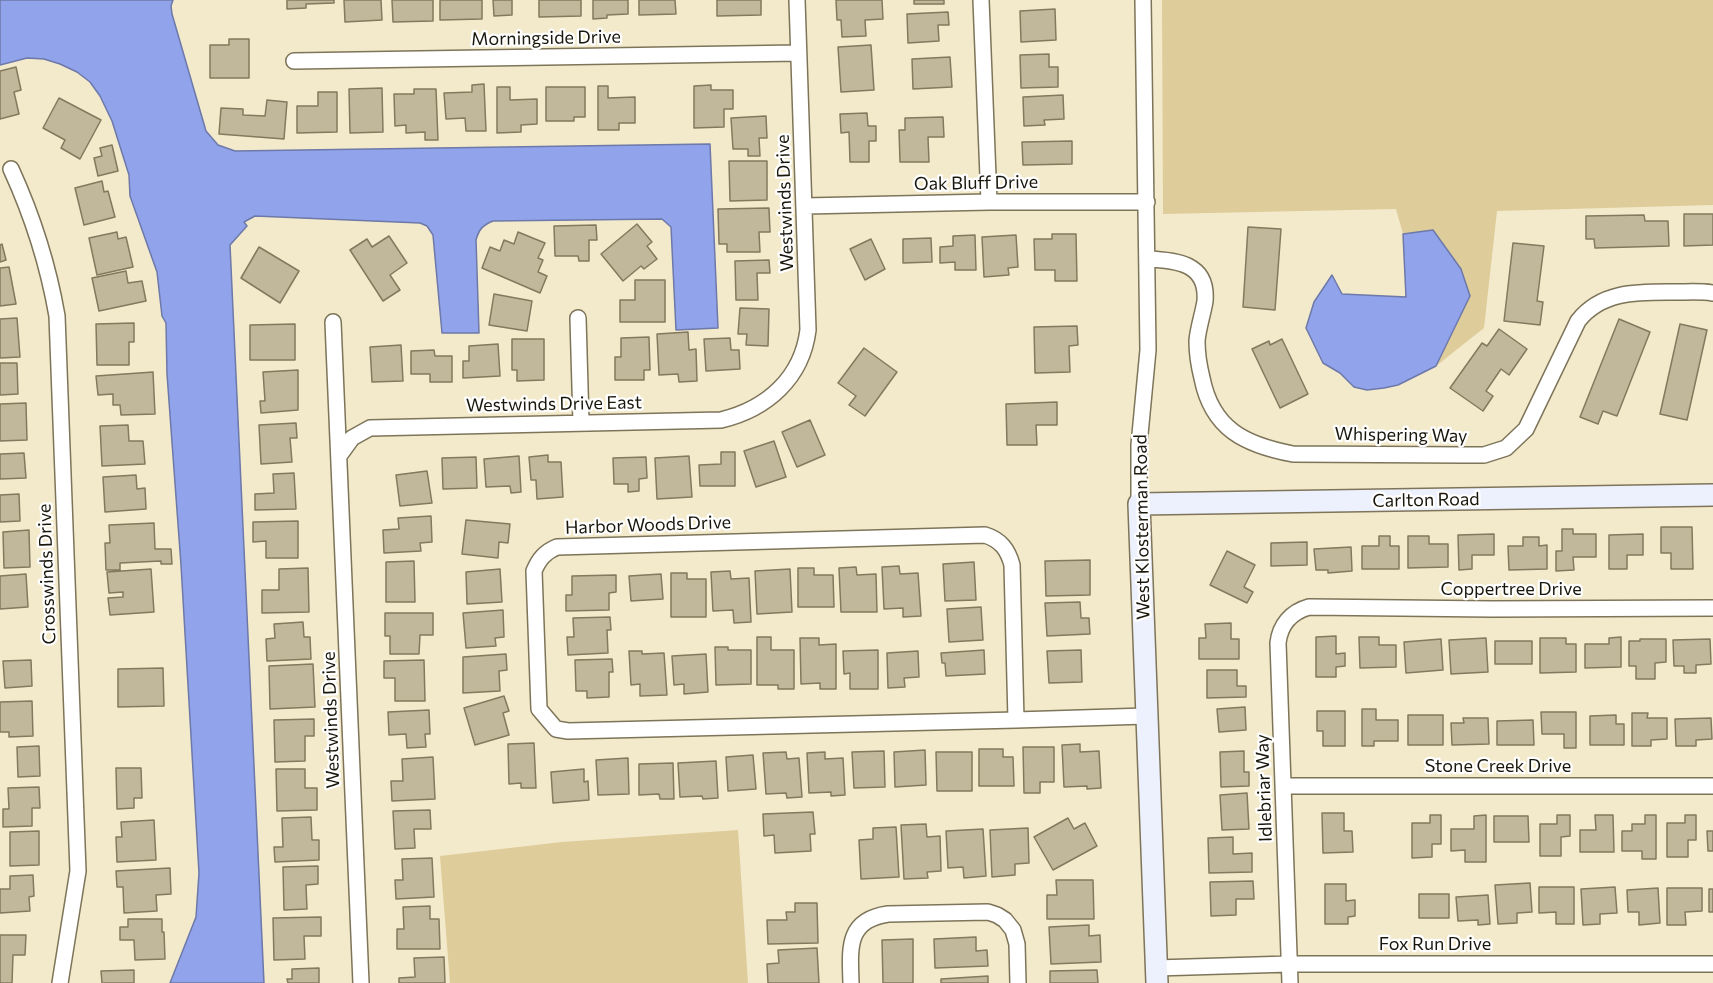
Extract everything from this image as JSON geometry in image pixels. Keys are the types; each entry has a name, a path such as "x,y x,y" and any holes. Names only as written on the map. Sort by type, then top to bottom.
{"street":[{"name":"Westwinds Drive","path":"775,394 793,373 807,344 808,330 796,0"},
{"path":"981,0 989,202"},
{"name":"West Klosterman Road","path":"1143,0 1148,350 1139,445 1139,504 1156,975"},
{"name":"Morningside Drive","path":"294,61 798,53"},
{"name":"Crosswinds Drive","path":"11,169 27,204 43,252 57,316 78,862 76,891 60,983"},
{"name":"Oak Bluff Drive","path":"805,206 1147,201"},
{"name":"Whispering Way","path":"1148,259 1185,264 1193,268 1202,281 1205,302 1198,336 1198,358 1204,390 1214,413 1227,428 1247,440 1293,454 1484,455 1494,453 1506,448 1526,429 1578,321 1585,312 1611,297 1633,292 1713,293"},
{"path":"578,318 581,422"},
{"name":"Westwinds Drive","path":"333,322 361,983"},
{"name":"Westwinds Drive East","path":"339,456 352,438 370,428 721,420 747,411 775,394"},
{"name":"Carlton Road","path":"1139,504 1713,495"},
{"name":"Harbor Woods Drive","path":"1016,720 1011,565 1009,554 1002,544 985,535 557,547 547,551 539,560 534,571 539,709 556,729 568,731 1016,720 1146,716"},
{"name":"Coppertree Drive","path":"1309,607 1713,608"},
{"name":"Idlebriar Way","path":"1290,983 1279,634 1288,619 1301,609 1309,607"},
{"name":"Stone Creek Drive","path":"1283,786 1713,786"},
{"path":"851,983 850,946 855,932 863,922 874,916 988,912 1005,920 1013,930 1017,944 1018,983"},
{"name":"Fox Run Drive","path":"1156,975 1289,964 1713,964"}],"shaded area":[{"path":"1162,0 1713,0 1713,205 1497,211 1484,328 1436,366 1470,296 1434,231 1403,234 1396,209 1163,214"},
{"path":"738,830 748,983 450,983 440,856 562,842"}],"water":[{"path":"0,0 173,0 172,14 206,131 218,145 235,151 710,144 718,328 676,330 671,227 662,219 493,221 487,224 480,230 476,240 479,333 442,333 433,235 427,226 420,223 255,216 244,222 247,226 230,245 264,983 170,983 196,917 199,873 167,374 166,323 162,316 157,272 130,196 129,175 112,121 100,96 90,82 77,72 44,59 27,58 0,65"},
{"path":"1433,230 1461,269 1470,296 1436,366 1398,385 1367,390 1354,387 1340,373 1323,363 1306,328 1314,302 1332,275 1342,294 1406,297 1403,234"}],"building":[{"path":"287,0 334,0 334,3 306,4 306,8 287,9"},
{"path":"344,0 381,0 382,20 345,22"},
{"path":"392,0 433,0 433,21 393,22"},
{"path":"440,0 482,0 482,19 440,20"},
{"path":"493,0 512,0 512,15 494,16"},
{"path":"539,0 581,0 581,16 539,17"},
{"path":"593,0 628,0 628,14 607,15 607,18 593,19"},
{"path":"639,0 675,0 676,14 639,15"},
{"path":"717,0 761,0 761,15 717,16"},
{"path":"836,0 882,0 883,19 865,20 866,36 842,37 841,20 837,20"},
{"path":"914,0 944,0 944,4 914,4"},
{"path":"1055,9 1056,40 1021,42 1020,11"},
{"path":"948,12 949,25 938,25 939,41 908,43 907,14"},
{"path":"229,39 249,39 249,78 210,78 210,45 229,45"},
{"path":"871,45 874,90 841,92 838,47"},
{"path":"1049,54 1049,67 1058,67 1058,87 1021,88 1020,55"},
{"path":"950,57 952,87 913,89 912,59"},
{"path":"16,67 21,90 14,92 19,114 0,119 0,71"},
{"path":"484,84 486,131 466,131 465,118 446,119 444,93 472,92 472,85"},
{"path":"711,85 711,90 733,90 733,109 724,109 724,127 694,128 694,86"},
{"path":"598,86 608,86 608,98 635,97 635,123 619,123 619,130 598,130"},
{"path":"497,87 510,87 510,100 537,99 537,124 521,125 521,132 497,133"},
{"path":"546,87 585,87 585,117 574,117 574,121 546,121"},
{"path":"382,88 383,132 350,133 349,89"},
{"path":"414,89 436,89 438,140 425,140 425,132 406,133 406,125 395,126 394,94 414,94"},
{"path":"318,92 337,92 337,132 297,133 297,106 318,106"},
{"path":"1063,95 1064,119 1044,120 1045,125 1024,126 1023,97"},
{"path":"59,98 101,120 80,159 61,148 65,140 43,128"},
{"path":"267,100 287,102 284,139 219,134 221,108 243,109 243,115 265,116"},
{"path":"867,113 868,126 876,126 876,141 869,141 869,162 850,162 849,132 841,133 840,114"},
{"path":"766,116 767,138 759,138 760,156 748,156 748,149 733,149 731,118"},
{"path":"943,117 944,137 928,137 929,162 900,162 899,130 905,130 905,118"},
{"path":"1072,141 1072,164 1023,165 1022,142"},
{"path":"112,145 118,171 98,176 94,158 102,156 100,148"},
{"path":"729,161 767,161 767,200 730,201"},
{"path":"102,181 104,192 108,191 115,217 84,225 75,188"},
{"path":"769,208 770,232 759,232 760,252 727,252 727,244 719,244 718,209"},
{"path":"1684,214 1713,214 1713,245 1684,246"},
{"path":"1644,215 1645,221 1668,221 1669,246 1595,248 1594,239 1586,239 1586,216"},
{"path":"637,224 652,242 647,246 657,259 644,269 641,266 623,281 601,254"},
{"path":"596,225 597,240 589,240 589,261 579,261 578,256 555,256 554,226"},
{"path":"1248,227 1281,229 1275,310 1243,307"},
{"path":"117,232 118,239 126,237 133,267 97,275 89,238"},
{"path":"518,232 545,243 538,258 543,260 538,272 547,276 540,293 482,268 490,247 500,251 504,240 514,244"},
{"path":"1052,234 1076,234 1077,281 1055,281 1055,270 1035,270 1034,239 1052,239"},
{"path":"975,235 976,270 955,270 955,262 940,263 940,247 953,246 953,236"},
{"path":"1016,235 1018,267 1008,268 1009,275 984,277 982,237"},
{"path":"389,236 407,263 390,275 400,290 383,301 350,250 367,239 372,247"},
{"path":"931,238 932,262 903,263 903,239"},
{"path":"871,239 885,269 865,280 850,249"},
{"path":"1513,243 1544,246 1537,301 1543,302 1540,325 1504,321"},
{"path":"2,244 6,260 0,262 0,245"},
{"path":"259,247 299,271 280,303 241,278"},
{"path":"769,260 770,273 757,273 758,300 736,300 735,261"},
{"path":"9,267 16,304 0,306 0,268"},
{"path":"126,271 128,283 142,281 146,301 99,311 92,278"},
{"path":"635,280 665,280 665,322 620,322 620,300 635,300"},
{"path":"494,294 532,301 527,331 489,325"},
{"path":"740,308 769,309 768,346 746,345 747,334 738,334"},
{"path":"17,318 20,357 0,358 0,319"},
{"path":"1619,319 1650,332 1617,416 1603,411 1598,424 1580,417"},
{"path":"134,323 134,342 129,342 129,365 97,365 96,324"},
{"path":"295,324 295,360 250,360 250,325"},
{"path":"1680,324 1707,330 1687,420 1660,414"},
{"path":"1077,326 1078,345 1069,346 1070,372 1035,373 1034,327"},
{"path":"1499,329 1527,349 1509,375 1501,369 1486,391 1493,396 1483,411 1450,388 1482,343 1487,346"},
{"path":"688,332 689,350 696,349 697,381 679,382 678,374 659,375 657,334"},
{"path":"649,337 650,370 644,370 644,380 615,380 615,357 621,357 621,338"},
{"path":"730,338 731,350 739,350 740,369 706,371 704,339"},
{"path":"512,339 544,339 544,380 517,381 517,370 512,370"},
{"path":"1282,339 1308,394 1280,408 1252,349 1269,341 1270,345"},
{"path":"498,344 500,376 463,378 463,361 469,361 469,346"},
{"path":"401,345 403,381 372,382 370,347"},
{"path":"864,348 897,372 865,416 849,405 856,396 838,383"},
{"path":"434,350 435,356 452,356 452,382 430,382 430,374 411,374 411,351"},
{"path":"0,363 17,363 18,394 0,395"},
{"path":"298,370 298,410 261,413 260,401 265,401 263,372"},
{"path":"153,372 155,414 121,415 120,405 113,405 113,394 98,395 96,376"},
{"path":"1057,402 1057,425 1036,425 1037,445 1007,445 1006,404"},
{"path":"26,403 27,440 0,441 0,404"},
{"path":"810,420 825,455 797,467 782,432"},
{"path":"296,423 297,438 290,438 292,462 261,464 259,425"},
{"path":"128,425 129,441 143,441 145,464 102,466 100,426"},
{"path":"774,441 786,477 756,487 744,451"},
{"path":"721,452 735,452 735,486 700,486 699,465 721,464"},
{"path":"24,453 26,478 0,479 0,454"},
{"path":"548,455 548,462 561,462 563,497 537,499 536,480 531,480 529,457"},
{"path":"519,456 521,492 511,493 510,486 486,487 484,459"},
{"path":"689,456 692,497 657,499 655,458"},
{"path":"476,457 477,488 443,489 442,458"},
{"path":"646,457 647,478 639,479 639,491 628,492 628,484 614,484 613,458"},
{"path":"427,471 432,503 400,506 396,475"},
{"path":"294,473 296,509 255,510 255,494 274,493 273,474"},
{"path":"136,475 137,489 145,488 146,509 105,512 103,477"},
{"path":"19,494 20,521 0,522 0,495"},
{"path":"431,516 432,542 420,543 421,551 384,553 383,530 399,529 398,518"},
{"path":"466,520 510,524 508,543 499,542 498,558 462,554"},
{"path":"298,521 298,558 266,558 266,541 253,542 253,522"},
{"path":"154,523 155,549 171,549 172,564 161,564 161,561 120,563 120,570 106,570 105,543 110,543 109,525"},
{"path":"1661,527 1692,527 1693,569 1671,569 1671,553 1661,553"},
{"path":"1562,529 1573,529 1573,534 1596,534 1596,557 1573,557 1574,570 1556,571 1556,551 1562,551"},
{"path":"29,530 30,567 4,568 3,532"},
{"path":"1494,534 1494,555 1472,555 1472,569 1459,570 1458,535"},
{"path":"1643,534 1643,555 1627,555 1627,569 1609,569 1609,535"},
{"path":"1379,536 1390,536 1390,546 1399,546 1399,569 1362,569 1362,546 1379,546"},
{"path":"1408,536 1429,536 1429,544 1448,544 1448,567 1408,568"},
{"path":"1523,537 1539,537 1539,546 1547,545 1547,569 1509,570 1508,546 1523,546"},
{"path":"1307,542 1307,565 1271,566 1271,543"},
{"path":"1351,547 1352,571 1328,573 1328,570 1316,570 1314,549"},
{"path":"1227,551 1255,565 1244,587 1253,592 1247,603 1210,585"},
{"path":"1090,560 1090,595 1046,596 1045,561"},
{"path":"414,561 415,602 386,602 386,562"},
{"path":"974,562 976,600 945,601 943,564"},
{"path":"899,566 900,574 918,573 921,616 903,617 903,608 884,609 882,567"},
{"path":"856,567 857,575 876,574 877,612 841,612 839,568"},
{"path":"308,568 309,612 262,613 262,590 279,590 279,569"},
{"path":"798,568 814,568 814,575 833,575 834,607 798,607"},
{"path":"151,569 154,612 110,615 108,598 123,597 123,592 109,593 107,572"},
{"path":"500,569 502,602 467,604 466,572"},
{"path":"790,569 792,612 757,614 755,571"},
{"path":"730,571 731,579 749,578 751,622 734,623 733,610 713,611 711,572"},
{"path":"671,573 687,573 687,579 706,579 706,617 671,617"},
{"path":"26,574 28,607 0,609 0,576"},
{"path":"661,574 663,599 631,601 629,576"},
{"path":"616,575 616,592 609,593 609,610 566,611 566,595 572,595 572,576"},
{"path":"1080,602 1081,618 1089,618 1090,634 1047,636 1045,603"},
{"path":"981,607 983,640 949,642 947,609"},
{"path":"503,610 504,637 495,638 496,646 466,648 463,613"},
{"path":"385,613 433,613 433,635 420,635 419,654 390,654 390,636 385,636"},
{"path":"610,617 611,630 607,630 608,653 568,655 567,637 574,637 573,618"},
{"path":"303,622 304,637 310,637 311,659 267,661 266,639 275,638 274,624"},
{"path":"1231,623 1231,639 1239,639 1239,659 1199,659 1199,638 1206,638 1205,624"},
{"path":"1336,636 1336,654 1345,653 1345,666 1336,667 1336,677 1316,677 1316,637"},
{"path":"757,637 771,637 771,650 794,650 794,689 778,689 778,685 757,685"},
{"path":"1359,637 1379,637 1379,645 1396,645 1396,667 1360,668"},
{"path":"1621,637 1621,667 1585,668 1585,644 1609,644 1609,638"},
{"path":"800,638 819,638 819,645 836,644 836,689 820,689 820,683 801,684"},
{"path":"1486,638 1488,672 1451,674 1449,640"},
{"path":"1540,638 1566,638 1566,644 1576,644 1576,672 1540,673"},
{"path":"1441,639 1443,670 1406,673 1404,642"},
{"path":"1640,639 1666,639 1666,662 1655,663 1655,679 1636,679 1636,666 1629,666 1629,641 1640,641"},
{"path":"1710,639 1711,664 1696,665 1696,673 1684,673 1684,666 1674,666 1673,640"},
{"path":"1495,641 1532,641 1532,664 1495,664"},
{"path":"715,647 728,647 728,650 751,650 751,684 716,685"},
{"path":"878,650 878,689 850,689 850,673 844,674 843,651"},
{"path":"984,650 985,674 946,676 941,653"},
{"path":"1081,650 1082,682 1049,683 1047,651"},
{"path":"629,651 642,651 642,654 664,653 667,695 640,696 640,684 631,685"},
{"path":"918,651 919,677 904,678 905,687 888,688 887,653"},
{"path":"506,654 507,670 499,671 500,691 463,693 463,657"},
{"path":"706,654 708,692 684,694 684,684 674,685 672,656"},
{"path":"612,659 613,672 609,672 609,697 587,698 587,691 576,691 575,660"},
{"path":"31,660 32,686 5,688 3,661"},
{"path":"424,660 425,701 395,701 395,678 384,678 384,661"},
{"path":"313,664 315,707 270,709 269,666"},
{"path":"163,668 164,706 118,707 118,669"},
{"path":"1207,670 1237,670 1237,686 1246,686 1246,697 1207,698"},
{"path":"504,696 509,711 503,713 509,735 475,745 464,708"},
{"path":"32,701 33,736 9,737 9,732 0,732 0,702"},
{"path":"1245,707 1246,730 1219,732 1217,709"},
{"path":"1362,709 1376,709 1376,720 1398,720 1398,741 1374,741 1374,746 1362,746"},
{"path":"429,710 430,734 425,734 426,747 407,748 406,734 389,735 388,712"},
{"path":"1317,711 1345,711 1345,746 1323,746 1323,731 1317,731"},
{"path":"1541,712 1576,712 1576,748 1564,748 1564,734 1542,734"},
{"path":"1632,713 1648,713 1647,718 1667,718 1667,739 1651,740 1651,746 1632,746"},
{"path":"1408,715 1443,715 1443,745 1408,745"},
{"path":"1616,715 1616,724 1624,724 1624,745 1590,745 1590,716"},
{"path":"1463,718 1488,718 1489,744 1452,745 1451,723 1464,723"},
{"path":"1711,718 1712,739 1696,740 1696,746 1676,746 1675,719"},
{"path":"314,719 314,736 305,736 305,761 275,762 274,720"},
{"path":"1533,720 1534,745 1497,745 1497,721"},
{"path":"534,743 536,788 521,788 521,783 509,784 508,744"},
{"path":"1080,744 1080,752 1099,751 1101,788 1064,787 1062,745"},
{"path":"39,746 40,776 18,777 17,747"},
{"path":"1023,747 1054,747 1054,782 1040,782 1040,793 1024,793"},
{"path":"979,749 1003,749 1003,757 1013,757 1014,786 979,786"},
{"path":"925,750 926,785 895,787 894,752"},
{"path":"884,751 885,787 854,788 852,752"},
{"path":"1244,751 1244,772 1249,772 1249,786 1221,787 1220,752"},
{"path":"786,752 787,759 799,758 802,797 787,798 786,793 766,794 763,753"},
{"path":"825,752 825,759 843,758 845,795 831,796 831,792 809,793 807,753"},
{"path":"936,752 972,752 972,791 937,791"},
{"path":"753,755 756,789 728,791 726,757"},
{"path":"433,757 435,799 392,801 391,781 403,781 402,759"},
{"path":"628,758 629,794 598,795 596,760"},
{"path":"716,761 718,798 680,797 678,763"},
{"path":"673,763 674,799 660,799 659,794 639,795 639,764"},
{"path":"116,768 141,768 142,798 134,798 134,808 117,809"},
{"path":"276,769 305,769 305,788 317,788 317,810 277,811"},
{"path":"584,769 584,782 588,781 589,800 553,803 551,772"},
{"path":"39,787 40,808 32,808 32,826 3,827 3,809 9,809 8,788"},
{"path":"1247,793 1249,829 1222,830 1220,795"},
{"path":"430,810 431,829 414,829 415,848 395,849 393,811"},
{"path":"813,812 815,834 810,834 811,851 775,853 774,835 764,836 763,814"},
{"path":"1322,813 1344,813 1344,831 1352,831 1353,852 1323,853"},
{"path":"1430,815 1441,815 1441,844 1432,844 1432,857 1412,858 1412,823 1430,823"},
{"path":"1486,815 1486,862 1465,862 1465,850 1451,851 1451,829 1474,829 1474,816"},
{"path":"1557,815 1570,815 1570,836 1561,837 1561,856 1540,856 1540,824 1557,824"},
{"path":"1595,815 1613,815 1614,852 1580,852 1580,830 1596,830"},
{"path":"1645,815 1656,815 1656,859 1642,859 1642,851 1622,851 1622,831 1632,831 1632,824 1645,824"},
{"path":"1685,815 1696,815 1696,840 1688,840 1688,857 1667,857 1667,823 1685,823"},
{"path":"1494,816 1528,816 1529,842 1494,842"},
{"path":"311,817 312,840 319,840 319,860 275,862 274,847 283,847 282,818"},
{"path":"1068,818 1074,829 1085,823 1097,846 1053,870 1034,837"},
{"path":"154,820 156,860 117,862 116,837 122,837 121,822"},
{"path":"926,824 927,837 940,836 941,871 927,872 928,878 904,879 901,825"},
{"path":"896,827 899,877 861,879 859,840 873,839 873,828"},
{"path":"1028,828 1029,863 1015,864 1015,875 992,877 990,830"},
{"path":"983,829 986,876 964,878 963,867 948,868 946,831"},
{"path":"39,831 39,865 10,866 10,832"},
{"path":"1707,831 1713,831 1713,851 1708,851"},
{"path":"1233,837 1233,854 1252,853 1252,872 1209,873 1208,838"},
{"path":"432,858 434,897 396,899 395,880 403,880 402,859"},
{"path":"318,866 318,884 306,885 307,909 284,910 283,867"},
{"path":"170,868 171,894 156,895 157,911 124,913 123,887 117,887 116,871"},
{"path":"33,875 34,896 29,897 30,911 0,913 0,889 10,889 10,876"},
{"path":"1056,880 1093,880 1094,919 1047,919 1047,895 1057,895"},
{"path":"1253,881 1254,899 1236,899 1236,915 1211,916 1210,882"},
{"path":"1530,883 1532,912 1517,913 1517,923 1498,924 1495,885"},
{"path":"1325,884 1346,884 1346,901 1355,900 1355,916 1348,917 1348,924 1325,924"},
{"path":"1539,887 1574,887 1574,924 1556,924 1556,912 1539,913"},
{"path":"1615,887 1617,913 1600,914 1600,924 1583,925 1581,889"},
{"path":"1658,888 1660,923 1639,925 1639,912 1628,912 1627,890"},
{"path":"1667,888 1702,888 1702,911 1685,912 1686,925 1667,925"},
{"path":"1709,889 1713,889 1713,912 1709,912"},
{"path":"1419,894 1449,894 1449,918 1419,918"},
{"path":"1488,895 1490,924 1478,925 1478,920 1458,921 1456,897"},
{"path":"795,903 817,903 818,943 768,944 767,920 787,920 786,912 795,912"},
{"path":"430,906 430,919 439,919 440,949 397,949 397,929 404,929 403,907"},
{"path":"321,917 321,936 304,936 305,959 274,960 273,918"},
{"path":"128,919 162,919 165,959 135,960 134,940 120,940 120,927 128,927"},
{"path":"1089,925 1089,936 1100,935 1101,962 1051,964 1049,927"},
{"path":"0,935 26,935 25,955 13,955 12,983 0,983"},
{"path":"976,937 976,951 987,950 988,966 935,968 934,939"},
{"path":"913,939 913,983 883,983 882,940"},
{"path":"817,948 819,983 768,983 767,964 779,963 778,950"},
{"path":"444,957 445,983 399,983 399,978 415,977 414,958"},
{"path":"319,968 319,983 288,983 287,979 292,979 292,969"},
{"path":"134,970 134,983 102,983 101,971"},
{"path":"1097,970 1098,983 1050,983 1050,971"},
{"path":"988,976 988,983 941,983 941,979"}]}
